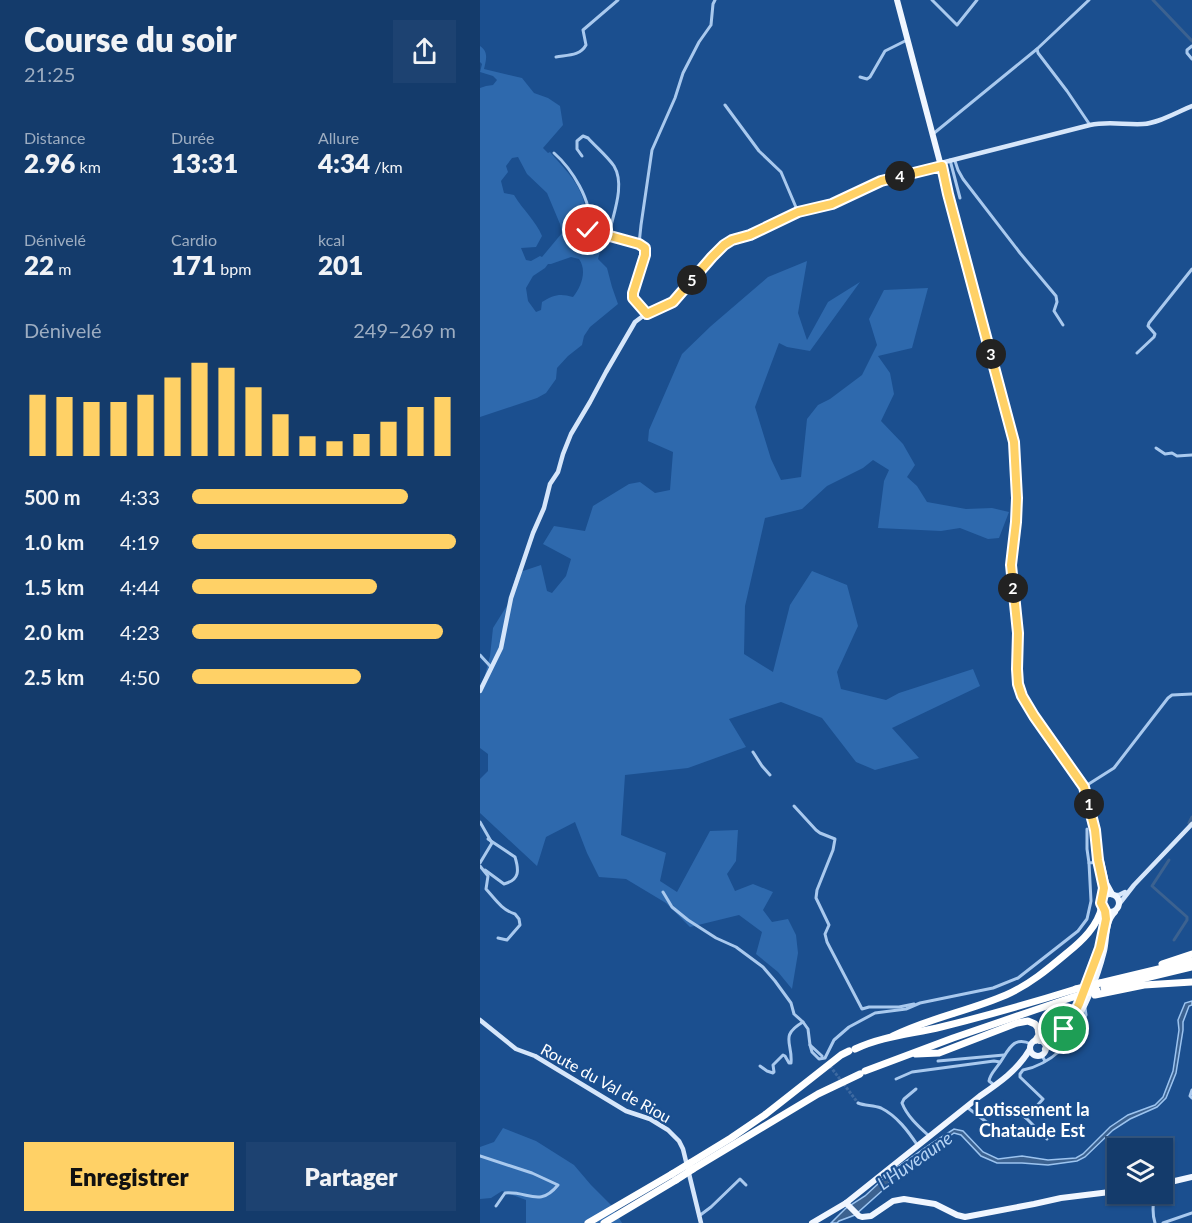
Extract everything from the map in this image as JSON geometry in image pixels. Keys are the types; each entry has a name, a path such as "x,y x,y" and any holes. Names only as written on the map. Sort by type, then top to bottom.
{"highway":[{"path":"893,1036 910,1027 1006,995 1028,984 1089,933 1103,905"},
{"path":"1097,989 1117,978 1192,954"},
{"path":"1117,978 1192,961"},
{"path":"604,1223 692,1166 818,1094 862,1072 1074,996 1192,967"},
{"path":"1097,989 1192,982"},
{"path":"692,1166 766,1114 841,1055 862,1045 1074,996"},
{"path":"911,1054 939,1053 1024,1022 1032,1022 1038,1028 1037,1047"},
{"path":"588,1223 674,1177"}],"main road":[{"path":"812,1223 847,1204 994,1086 1037,1047 1060,1033 1075,1013 1100,948 1104,931 1104,888 1084,787 1034,716 1020,691 1017,669 1018,633 1011,565 1017,498 1014,442 897,0"},
{"path":"1091,829 1106,883 1113,895"},
{"path":"1037,1047 1067,1032 1084,1006 1104,954 1109,919 1120,903 1118,897 1108,894 1103,905"},
{"path":"1103,905 1108,912 1115,912"},
{"path":"1173,1181 1192,1177"},
{"path":"847,1204 860,1219 871,1216 893,1201 908,1199 935,1204 957,1217 965,1217 1061,1198 1107,1192"}],"street":[{"path":"556,57 578,54 583,51 586,45 583,30 618,0"},
{"path":"639,244 652,150 683,74 699,42 711,25 715,0"},
{"path":"932,0 957,25 977,0"},
{"path":"933,134 1037,49 1089,0"},
{"path":"860,77 863,79 870,77 885,51 908,40"},
{"path":"1192,46 1187,53 1192,59"},
{"path":"1037,49 1090,125"},
{"path":"725,105 759,151 781,172 798,212"},
{"path":"480,691 501,648 511,598 522,563 544,508 550,484 558,472 571,434 635,322 673,302 724,245 798,212 832,204 881,181 952,160 1102,122 1145,124 1155,122 1192,106"},
{"path":"582,156 577,148 578,141 583,136 588,138 614,167 618,177 618,193 610,236"},
{"path":"554,153 580,184 586,198 590,224 581,237 580,243 589,247 610,236 639,244 645,248 633,298 647,314"},
{"path":"952,160 960,198"},
{"path":"952,160 1020,253 1056,296 1058,302 1054,311 1063,325"},
{"path":"1137,353 1154,337 1155,334 1149,328 1149,323 1192,269"},
{"path":"1156,448 1165,454 1192,455"},
{"path":"480,655 492,667"},
{"path":"1084,787 1114,768 1172,695 1192,694"},
{"path":"753,752 770,775"},
{"path":"794,806 820,833 835,839 816,898 829,925 825,934 826,942 862,1009 899,1007 993,988 1018,978 1078,931 1087,919 1090,901 1087,849 1091,829"},
{"path":"480,824 492,844 480,864 488,876 486,889 502,907 515,914 520,925 507,940 498,938"},
{"path":"1113,895 1122,894 1134,885 1190,831 1192,824"},
{"path":"483,870 504,884 511,881 517,874 516,858 488,838"},
{"path":"1089,864 1099,862"},
{"path":"1120,903 1134,885"},
{"path":"663,892 672,907 688,920 716,938 736,947 763,967 790,1003 794,1014 808,1029 812,1052 819,1059 825,1058 834,1040 849,1027 875,1013 906,1009 920,1003"},
{"path":"1026,1118 1043,1099 1020,1077 1020,1074 1023,1070 1034,1068 1058,1052 1078,1031 1086,1015 1084,1006"},
{"name":"Route du Val de Riou","path":"480,1020 516,1049 535,1056 626,1111 650,1119 668,1130 679,1141 683,1149 701,1223"},
{"path":"760,1066 772,1073 774,1072 773,1065 783,1055 791,1063 789,1035 803,1022"},
{"path":"994,1086 989,1081 990,1075 1015,1042 1025,1041 1037,1047 1045,1061"},
{"path":"810,1046 822,1056"},
{"path":"938,1061 1004,1055"},
{"path":"896,1079 912,1072 1000,1062"},
{"path":"916,1089 902,1103 904,1109 929,1136"},
{"path":"1192,1090 1190,1096 1192,1098"},
{"path":"858,1103 882,1108 908,1130 918,1146"},
{"path":"966,1107 993,1127"},
{"path":"1021,1114 1047,1139"},
{"path":"480,1156 532,1173 558,1185 550,1194 540,1198 505,1193 496,1206"},
{"path":"698,1214 706,1211 740,1179 746,1185"},
{"path":"1153,1204 1155,1223"},
{"path":"1163,1223 1192,1213"}],"shaded area":[{"path":"480,46 486,54 484,69 522,78 534,93 560,106 563,125 543,148 548,153 550,152 576,184 584,203 587,225 604,237 598,259 607,268 618,304 590,327 584,336 582,345 557,368 556,379 546,393 480,417 480,88 493,85 497,80 493,76 480,72 482,64","holes":["518,157 527,174 547,193 562,233 542,257 531,261 526,260 521,248 536,247 542,236 514,195 504,193 501,181 508,172 506,166 512,158","571,257 579,259 583,268 581,283 576,293 573,297 557,295 550,298 542,302 541,310 536,312 528,301 526,288 533,276 548,264"]},
{"path":"807,261 798,313 807,340 828,302 860,282 810,351 787,347 779,343 755,407 771,459 781,480 801,477 807,419 818,405 830,399 862,375 877,345 869,319 884,290 928,288 912,348 878,356 890,373 894,394 881,421 903,444 915,465 907,477 917,486 927,502 966,509 992,508 1009,512 999,538 988,539 960,528 941,531 878,528 884,481 889,470 873,460 863,468 827,486 802,509 765,518 745,606 744,654 773,672 790,605 812,571 847,585 858,626 837,672 841,689 886,700 899,693 973,669 980,686 892,728 919,758 875,770 856,762 822,718 781,702 729,719 746,747 688,768 625,775 621,835 666,853 660,881 677,892 710,831 738,830 736,861 727,874 735,891 753,884 773,892 763,910 772,922 788,919 796,935 798,953 792,989 778,972 756,954 762,932 739,915 690,927 666,903 626,879 599,877 575,822 546,837 537,866 480,813 480,779 488,771 488,754 480,748 480,694 490,656 493,628 508,604 517,573 541,565 547,591 552,593 566,576 571,559 543,544 554,526 585,531 593,506 629,484 640,482 655,493 670,490 673,452 648,441 649,430 682,354 768,277"},
{"path":"503,1128 536,1141 574,1165 612,1206 622,1223 526,1223 526,1200 502,1191 491,1198 480,1199 480,1147 494,1142"}],"water":[{"name":"L'Huveaune","path":"1192,1001 1183,1022 1176,1073 1166,1098 1157,1107 1130,1119 1113,1130 1085,1157 1077,1161 1048,1165 997,1163 981,1156 961,1135 954,1133 897,1174 855,1215 837,1223 831,1223 893,1170 954,1129 963,1131 983,1152 998,1159 1022,1156 1048,1160 1076,1158 1083,1154 1110,1127 1128,1115 1155,1105 1163,1097 1173,1071 1179,1030 1178,1020 1185,1003"}],"waterway":[{"path":"1153,0 1192,41"},
{"path":"1189,823 1192,817"},
{"path":"1169,860 1152,886 1187,917 1174,940"}],"tunnel":[{"path":"830,1066 858,1103"}],"district":[{"name":"Lotissement la Chataude Est","path":"1032,1120"}],"route":[{"path":"588,230 581,237 580,243 583,246 589,247 610,236 639,244 645,248 633,298 647,314 673,302 712,257 732,240 750,235 798,212 832,204 881,181 942,166 1014,442 1017,498 1011,577 1017,614 1018,684 1034,716 1084,787 1095,830 1104,888 1101,903 1106,919 1100,948 1079,1004 1064,1029"}]}
